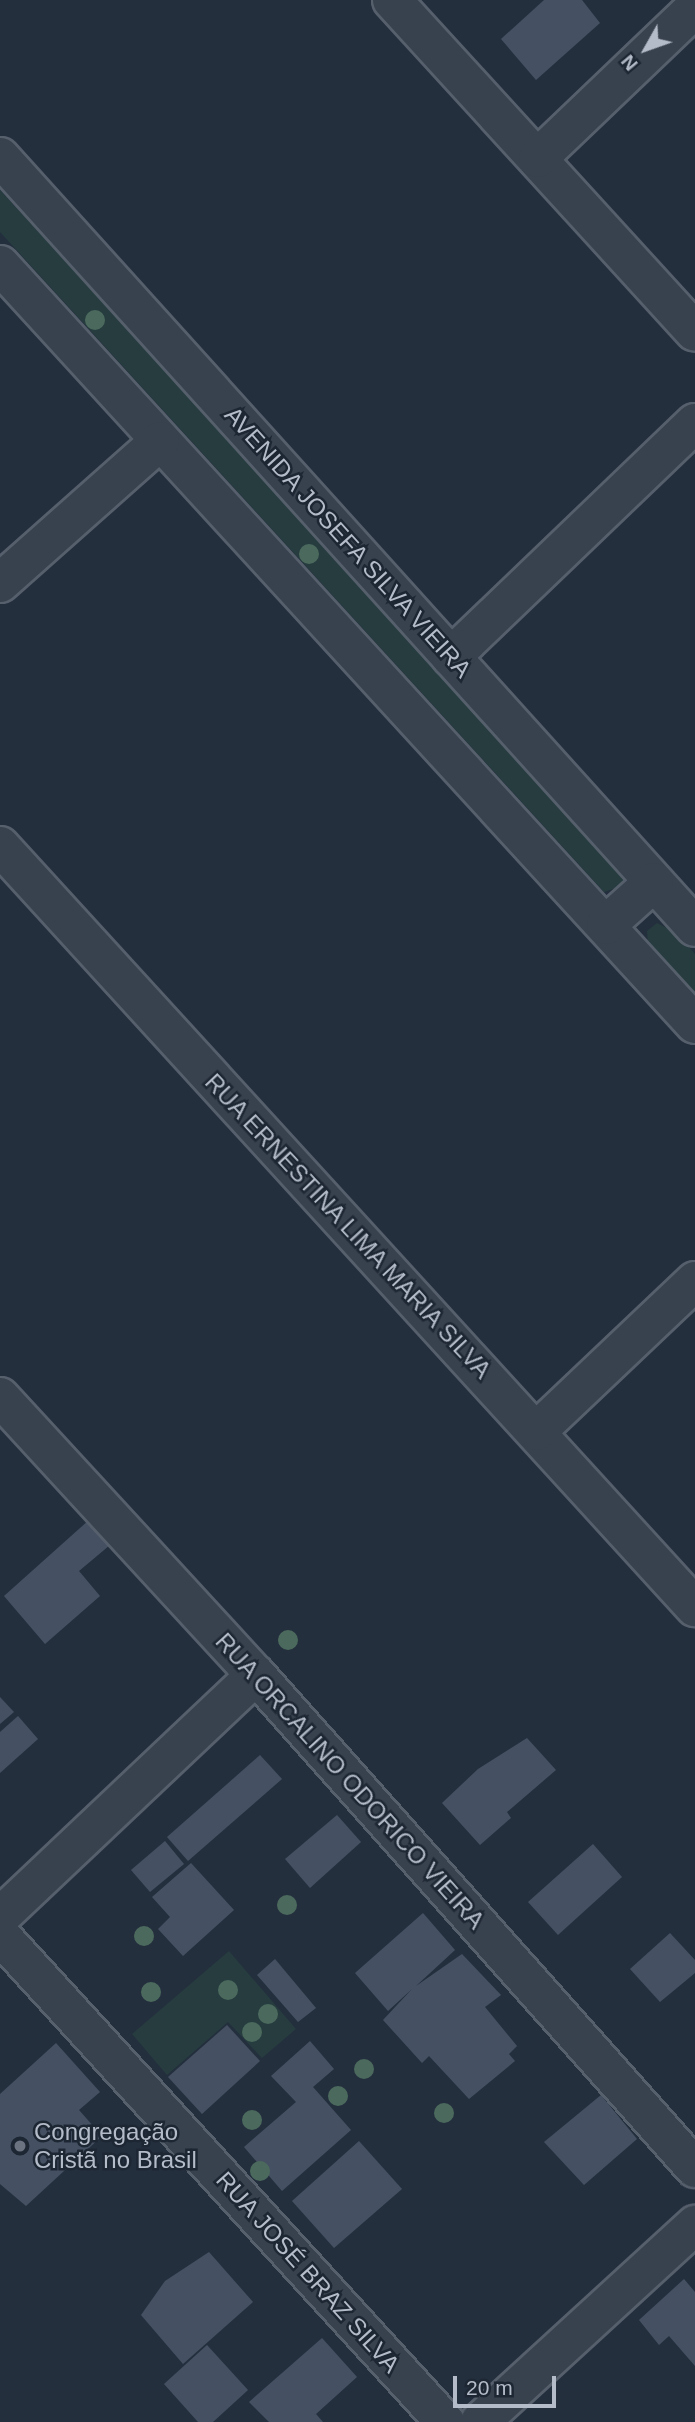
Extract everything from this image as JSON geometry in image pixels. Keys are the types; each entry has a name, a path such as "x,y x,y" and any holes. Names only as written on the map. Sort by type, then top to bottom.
{"street":[{"path":"392,0 695,332"},
{"path":"538,158 695,8"},
{"name":"AVENIDA JOSEFA SILVA VIEIRA","path":"0,157 695,927"},
{"path":"0,265 695,1024"},
{"path":"451,657 695,423"},
{"path":"0,583 160,440"},
{"name":"RUA ERNESTINA LIMA MARIA SILVA","path":"6,865 537,1431 695,1607"},
{"path":"607,925 654,882"},
{"path":"537,1431 695,1281"},
{"name":"RUA ORCALINO ODORICO VIEIRA","path":"0,1397 256,1675 695,2168"},
{"path":"0,1917 256,1675"},
{"name":"RUA JOSÉ BRAZ SILVA","path":"0,1935 445,2422"},
{"path":"480,2422 695,2225"}],"green space":[{"path":"0,190 620,865 624,880 616,888 604,892 0,232"},
{"path":"657,923 677,933 695,954 695,996 648,945 647,931"},
{"path":"229,1951 296,2029 262,2058 228,2022 167,2075 132,2034"}],"building":[{"path":"544,0 582,0 600,23 536,80 501,39"},
{"path":"89,1520 110,1545 79,1571 100,1596 45,1644 4,1596"},
{"path":"0,1697 14,1712 0,1724"},
{"path":"18,1716 38,1739 0,1773 0,1732"},
{"path":"527,1738 556,1770 507,1812 511,1818 480,1845 442,1803 478,1769"},
{"path":"260,1755 282,1779 188,1861 167,1837"},
{"path":"337,1815 361,1842 310,1888 285,1859"},
{"path":"165,1841 184,1864 150,1892 131,1870"},
{"path":"593,1844 622,1877 558,1935 528,1902"},
{"path":"191,1863 234,1910 183,1956 158,1929 170,1917 152,1897"},
{"path":"423,1913 455,1950 416,1986 462,1954 501,1995 485,2007 517,2046 509,2054 515,2061 469,2099 429,2056 422,2063 383,2020 412,1989 388,2011 355,1973"},
{"path":"670,1933 695,1960 695,1973 660,2002 630,1969"},
{"path":"275,1959 316,2008 298,2022 257,1975"},
{"path":"227,2025 260,2061 202,2114 168,2077"},
{"path":"310,2041 334,2069 313,2087 351,2130 282,2191 244,2147 296,2102 271,2076"},
{"name":"Congregação Cristã no Brasil","path":"56,2043 100,2092 79,2110 102,2136 26,2206 0,2184 0,2094"},
{"path":"601,2095 637,2139 584,2185 544,2142"},
{"path":"359,2141 402,2189 334,2248 292,2201"},
{"path":"209,2252 253,2302 183,2364 141,2315 165,2281"},
{"path":"684,2279 695,2292 695,2366 669,2336 659,2345 639,2320"},
{"path":"322,2338 357,2377 316,2414 323,2422 269,2422 249,2402"},
{"path":"207,2345 248,2390 213,2422 198,2422 164,2384"}],"place":[{"name":"Congregação Cristã no Brasil","path":"20,2146"}]}
